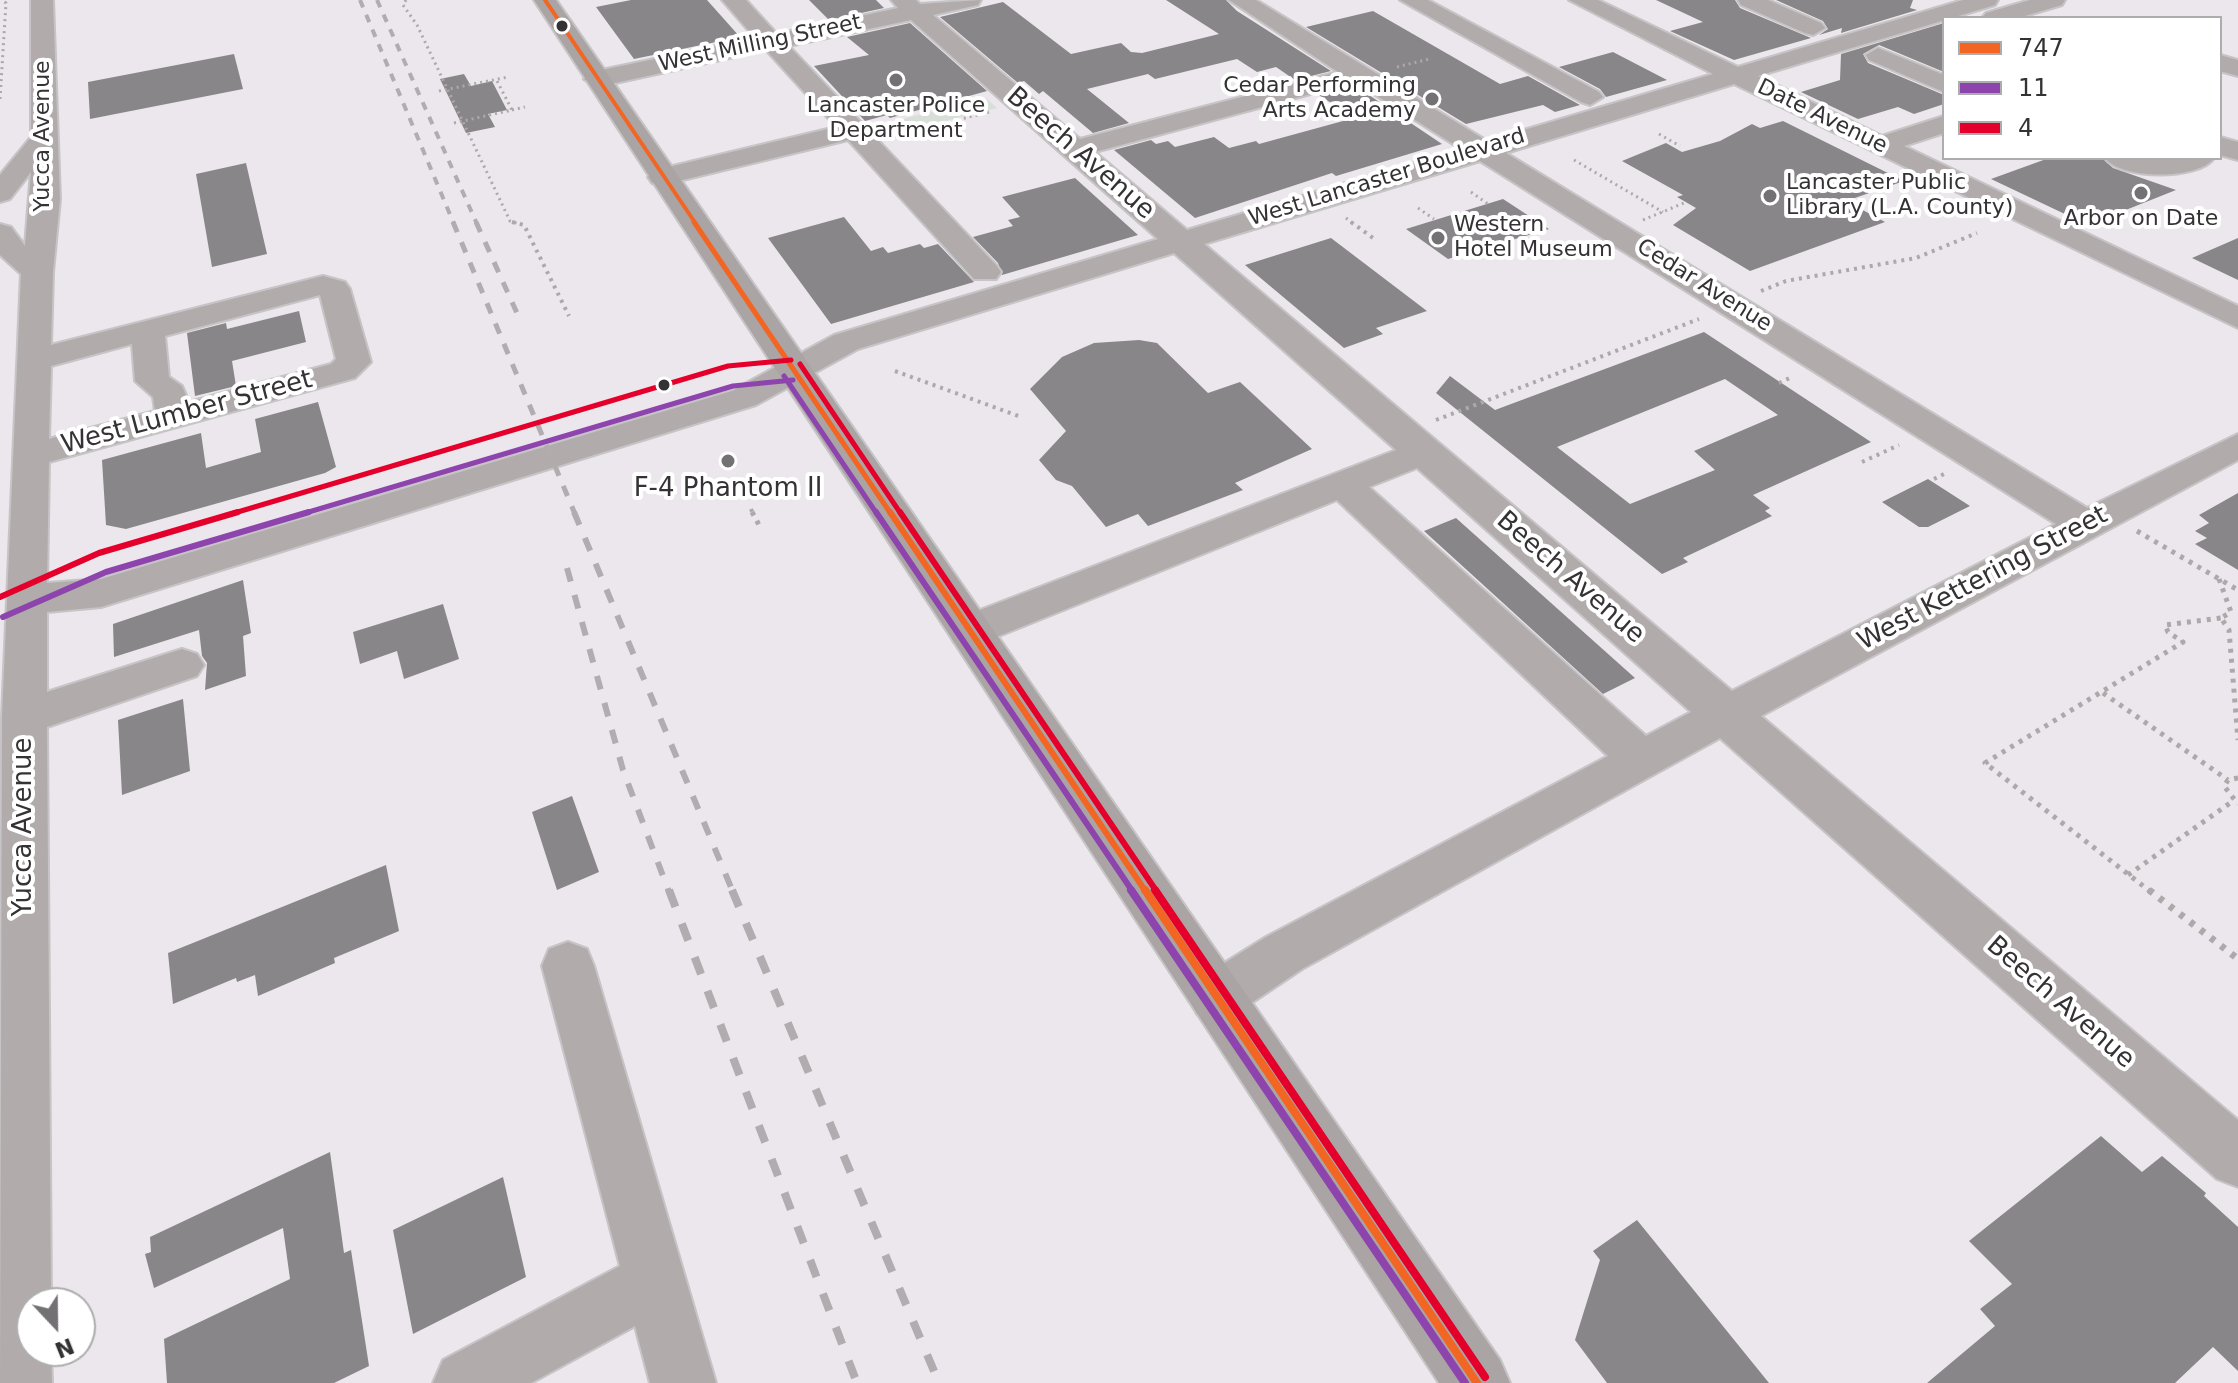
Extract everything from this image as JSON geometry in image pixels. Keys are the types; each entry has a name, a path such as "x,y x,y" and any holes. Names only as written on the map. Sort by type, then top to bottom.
{"main road":[{"path":"545,0 1477,1383"}],"street":[{"name":"Yucca Avenue","path":"19,1383 11,990 24,717 13,603 32,455 37,272 46,199 42,0"},
{"path":"733,0 985,272"},
{"name":"West Milling Street","path":"597,79 771,42 914,20 970,0"},
{"name":"Cedar Avenue","path":"1240,0 2085,524"},
{"path":"1411,0 1506,60 1590,97"},
{"path":"1622,0 1714,43 1678,48"},
{"path":"1749,0 1813,28"},
{"path":"1918,0 1944,16"},
{"name":"West Lancaster Boulevard","path":"1960,16 1987,0"},
{"path":"2001,16 2054,0"},
{"name":"Date Avenue","path":"1594,1 1678,48 2238,318"},
{"name":"Beech Avenue","path":"914,20 1041,129 1424,438 1728,714 2238,1158"},
{"name":"West Lancaster Boulevard","path":"13,603 101,593 744,398 792,370 861,366 1483,150 1734,75 1942,23"},
{"name":"West Lancaster Boulevard","path":"1192,251 1346,218 1878,55 1942,26"},
{"path":"2223,50 2238,69"},
{"path":"1878,55 1942,83"},
{"path":"1041,129 1358,74"},
{"path":"1881,145 1942,125"},
{"path":"662,177 859,134"},
{"path":"0,193 44,139"},
{"path":"2124,160 2135,165 2174,168 2193,160"},
{"path":"1942,175 1971,164"},
{"path":"0,208 46,199"},
{"name":"Yucca Avenue","path":"0,233 11,249 37,272"},
{"name":"West Lumber Street","path":"32,455 343,371 354,362 334,289 323,285 148,330"},
{"path":"37,359 148,330 152,381 170,393 173,417"},
{"path":"969,631 1344,485 1424,438"},
{"name":"West Kettering Street","path":"1216,997 1284,953 2238,445"},
{"path":"1344,485 1642,760"},
{"path":"24,717 182,665"},
{"path":"568,966 683,1383"},
{"path":"466,1383 655,1281"}],"path":[{"path":"0,99 6,3 1,0"},
{"path":"406,0 403,5 448,89 510,221 525,227 569,316"},
{"path":"1393,68 1429,59"},
{"path":"439,91 508,77"},
{"path":"496,79 512,110"},
{"path":"955,103 972,116"},
{"path":"454,123 525,107"},
{"path":"859,134 889,137 972,116 1041,129"},
{"path":"1659,134 1680,146"},
{"path":"1574,160 1663,212"},
{"path":"1471,192 1488,204"},
{"path":"1638,222 1684,203"},
{"path":"1418,208 1434,219"},
{"path":"1346,218 1373,238"},
{"path":"1756,293 1786,281 1916,258 1977,233"},
{"path":"1424,438 1704,317"},
{"path":"895,371 1021,417"},
{"path":"1862,462 1904,443"},
{"path":"751,509 759,525"},
{"path":"2132,529 2238,590"},
{"path":"2219,579 2231,612 2221,618 2165,625 2168,632 2183,642 1985,763 2238,959"},
{"path":"2221,618 2229,630 2238,740"},
{"path":"2103,693 2228,780 2238,778"},
{"path":"2128,875 2236,802 2225,791 2228,780"}],"shaded area":[{"path":"986,98 997,108 889,135 878,125"}],"building":[{"path":"631,0 707,0 740,37 634,59 596,7"},
{"path":"809,0 876,0 884,8 829,20"},
{"path":"1166,0 1226,0 1237,11 1331,71 1295,80 1276,67 1257,72 1237,59 1155,79 1148,74 1087,89 1129,123 1093,133 1043,91 1039,94 1024,81 1018,83 940,17 1003,2 1071,54 1121,43 1131,52 1142,53 1219,34"},
{"path":"1656,0 1735,0 1740,8 1811,38 1734,60 1670,31 1703,22"},
{"path":"1776,0 1913,0 1910,8 1917,10 1841,33 1842,28 1819,35 1828,29 1823,21"},
{"path":"1373,11 1500,84 1528,76 1580,105 1555,112 1543,105 1466,124 1306,27"},
{"name":"Lancaster Police Department","path":"910,23 987,91 890,118 887,115 865,121 814,66 869,55 847,37"},
{"path":"1942,24 1942,71 1879,45 1863,54 1868,63 1942,94 1942,105 1914,114 1898,107 1858,119 1801,92 1840,80 1841,54"},
{"path":"1613,52 1667,80 1606,97 1600,89 1559,67"},
{"path":"234,54 243,89 90,119 88,82"},
{"path":"464,74 471,86 492,81 507,110 488,114 495,127 466,133 440,79"},
{"path":"1354,85 1442,144 1336,176 1332,173 1195,218 1114,150 1151,140 1156,144 1168,141 1175,147 1214,137 1229,148 1256,141 1259,144 1354,118 1319,95"},
{"name":"Lancaster Public Library (L.A. County)","path":"1783,121 1904,181 1846,201 1885,222 1750,271 1673,225 1696,208 1677,197 1683,195 1622,161 1666,143 1682,152 1720,141 1752,124 1760,128"},
{"name":"Arbor on Date","path":"2043,160 2104,160 2113,168 2176,190 2088,225 1991,179"},
{"path":"246,163 267,254 212,267 196,174"},
{"path":"1075,178 1138,235 1002,275 998,263 973,237 1013,226 1008,220 1020,217 1002,197"},
{"path":"1503,199 1549,229 1448,259 1406,229"},
{"path":"844,217 871,251 883,247 888,253 920,244 924,248 938,244 974,282 831,324 768,238"},
{"path":"1331,238 1427,311 1376,328 1383,334 1344,348 1245,265"},
{"path":"2238,238 2238,280 2192,258"},
{"path":"299,311 306,342 232,361 236,386 195,396 187,333 226,323 227,329"},
{"path":"1704,332 1871,442 1753,495 1770,508 1765,511 1772,516 1683,558 1688,562 1662,574 1436,393 1450,376 1495,410","holes":["1725,379 1778,415 1694,451 1715,470 1630,504 1557,447"]},
{"path":"1139,340 1157,343 1208,393 1240,382 1312,449 1235,483 1243,490 1148,526 1138,514 1106,527 1072,486 1056,480 1039,460 1066,431 1030,389 1062,357 1094,343"},
{"path":"318,402 336,467 325,473 126,529 106,525 102,460 201,433 206,468 261,452 255,419"},
{"path":"1928,479 1970,506 1928,527 1919,527 1882,502"},
{"path":"2238,493 2238,570 2195,544 2207,538 2195,531 2209,523 2199,515"},
{"path":"1456,518 1635,678 1603,694 1424,531"},
{"path":"243,580 251,633 243,636 246,676 205,690 207,663 202,656 199,630 114,657 113,624"},
{"path":"443,604 459,659 404,679 397,651 360,664 353,632"},
{"path":"183,699 190,771 122,795 118,720"},
{"path":"572,796 599,872 557,890 532,812"},
{"path":"386,865 399,931 334,958 335,963 258,996 255,975 237,982 236,978 173,1004 168,953"},
{"path":"2101,1136 2142,1172 2162,1156 2206,1193 2204,1196 2238,1227 2238,1371 2213,1347 2175,1383 1927,1383 1995,1326 1980,1309 2012,1284 1969,1241"},
{"path":"330,1152 344,1253 351,1250 369,1366 334,1383 167,1383 164,1339 290,1279 283,1228 154,1288 145,1254 151,1252 150,1237"},
{"path":"503,1177 526,1277 413,1334 393,1230"},
{"path":"1637,1220 1769,1383 1607,1383 1575,1340 1600,1260 1593,1251"}],"railway":[{"path":"360,0 454,224"},
{"path":"377,0 477,224"},
{"path":"453,222 575,514"},
{"path":"476,222 521,322"},
{"path":"574,512 733,892"},
{"path":"567,568 623,770 669,892"},
{"path":"669,890 857,1383"},
{"path":"732,890 939,1383"}],"transit line":[{"name":"747","path":"545,0 1477,1383"},
{"name":"4","path":"0,597 99,553 728,366 791,360"},
{"name":"4","path":"800,364 1485,1377"},
{"name":"11","path":"784,376 1465,1383"},
{"name":"11","path":"3,617 30,608 106,572 733,386 793,380"}],"place":[{"name":"Lancaster Police Department","path":"896,80"},
{"name":"Cedar Performing Arts Academy","path":"1432,99"},
{"name":"Arbor on Date","path":"2141,193"},
{"name":"Lancaster Public Library (L.A. County)","path":"1770,196"},
{"name":"Western Hotel Museum","path":"1438,238"},
{"name":"F-4 Phantom II","path":"728,461"}]}
